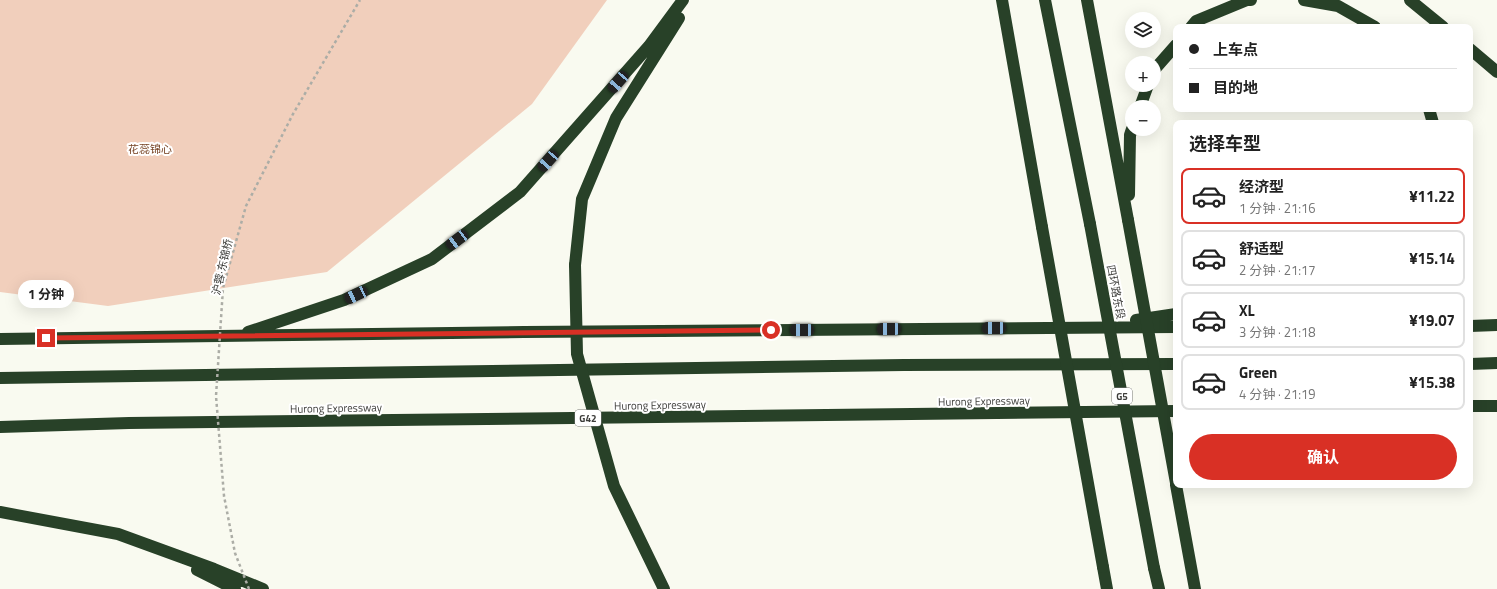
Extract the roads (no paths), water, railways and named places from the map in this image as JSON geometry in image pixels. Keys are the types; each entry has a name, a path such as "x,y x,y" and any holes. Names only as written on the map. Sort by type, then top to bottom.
{"highway":[{"path":"237,335 344,300 432,259 520,192 649,46 683,0"},
{"path":"664,589 614,486 577,354 575,265 582,199 616,118 690,0"},
{"path":"1002,0 1107,589"},
{"name":"四环路东段","path":"1045,0 1090,224 1159,589"},
{"path":"1087,0 1173,468"},
{"path":"1194,24 1196,21 1247,0 1252,0"},
{"path":"1304,0 1338,6 1370,24"},
{"path":"1410,0 1439,24"},
{"path":"1161,62 1173,48"},
{"path":"1473,52 1497,72"},
{"path":"1128,220 1130,136"},
{"path":"1085,328 1173,314"},
{"path":"1473,326 1497,326"},
{"path":"0,339 237,335 1173,327"},
{"path":"1473,364 1497,363"},
{"path":"0,378 904,365 1173,364"},
{"path":"1473,406 1497,406"},
{"name":"Hurong Expressway","path":"0,427 1173,410"},
{"path":"1177,488 1195,584"},
{"path":"0,512 118,534 214,569 262,589"},
{"path":"144,544 235,589"}],"park label":[{"name":"花蕊锦心","path":"150,149"}]}
